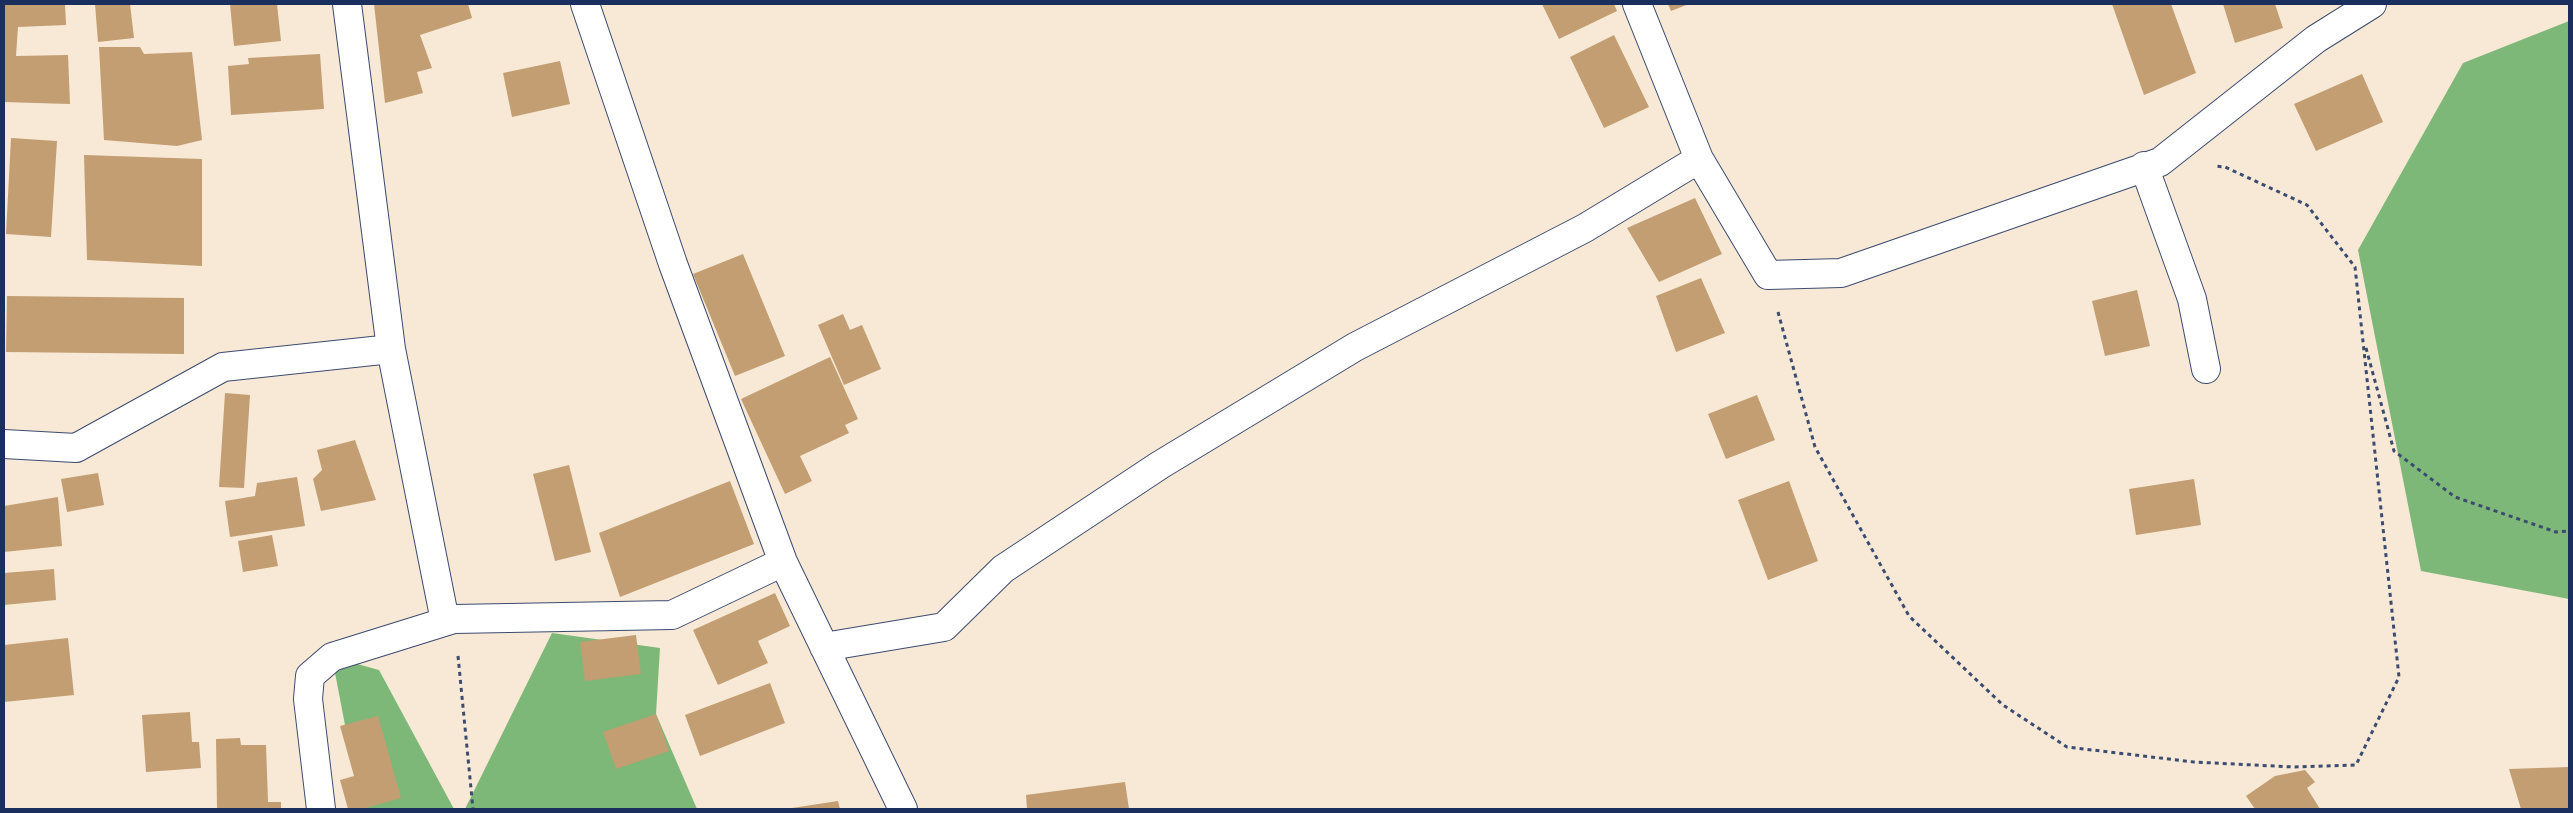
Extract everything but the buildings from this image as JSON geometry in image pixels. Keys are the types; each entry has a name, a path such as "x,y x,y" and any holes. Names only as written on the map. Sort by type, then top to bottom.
{"street":[{"path":"347,4 391,349 450,620"},
{"path":"585,4 673,264 783,562 903,809"},
{"path":"1637,4 1699,159 1768,275 1841,274 2152,164 2316,38 2372,4"},
{"path":"824,647 944,627 1003,570 1160,465 1355,347 1585,228 1699,159"},
{"path":"2152,164 2192,299 2206,369"},
{"path":"4,444 76,448 223,367 391,349"},
{"path":"320,809 308,699 310,676 332,657 450,620 672,616 783,562"}],"path":[{"path":"1768,275 1815,447 1909,616 2003,705 2067,747 2194,762 2294,767 2356,765 2400,677 2355,267 2308,205 2225,167 2152,164"},
{"path":"2364,338 2394,451 2456,497 2556,532 2569,531"},
{"path":"450,620 473,809"}],"green space":[{"path":"2569,21 2569,599 2421,571 2358,250 2463,63"},
{"path":"552,633 660,648 656,714 697,809 465,809"},
{"path":"332,657 379,670 454,809 361,809"}]}
